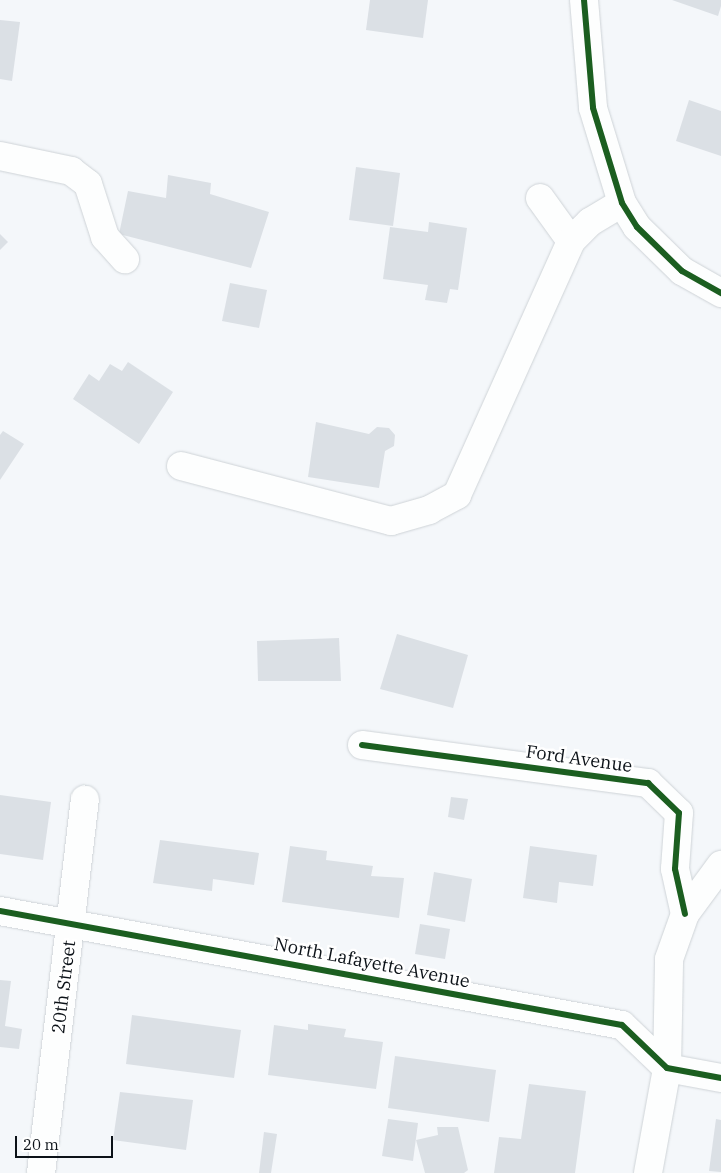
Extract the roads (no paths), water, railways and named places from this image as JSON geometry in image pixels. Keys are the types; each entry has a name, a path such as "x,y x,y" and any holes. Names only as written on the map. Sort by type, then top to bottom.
{"street":[{"path":"584,0 593,108 622,203 637,227 682,271 721,293"},
{"path":"0,156 71,172 88,184 105,237 125,259"},
{"path":"540,198 571,241"},
{"path":"181,466 391,521 429,510 457,495 571,241 590,222 622,203"},
{"name":"Ford Avenue","path":"362,745 648,784 679,813 675,869 685,914"},
{"name":"20th Street","path":"41,1173 85,800"},
{"path":"648,1173 667,1068 669,959 685,914 721,865"},
{"name":"North Lafayette Avenue","path":"0,910 622,1025 667,1068"},
{"path":"667,1068 721,1078"}]}
